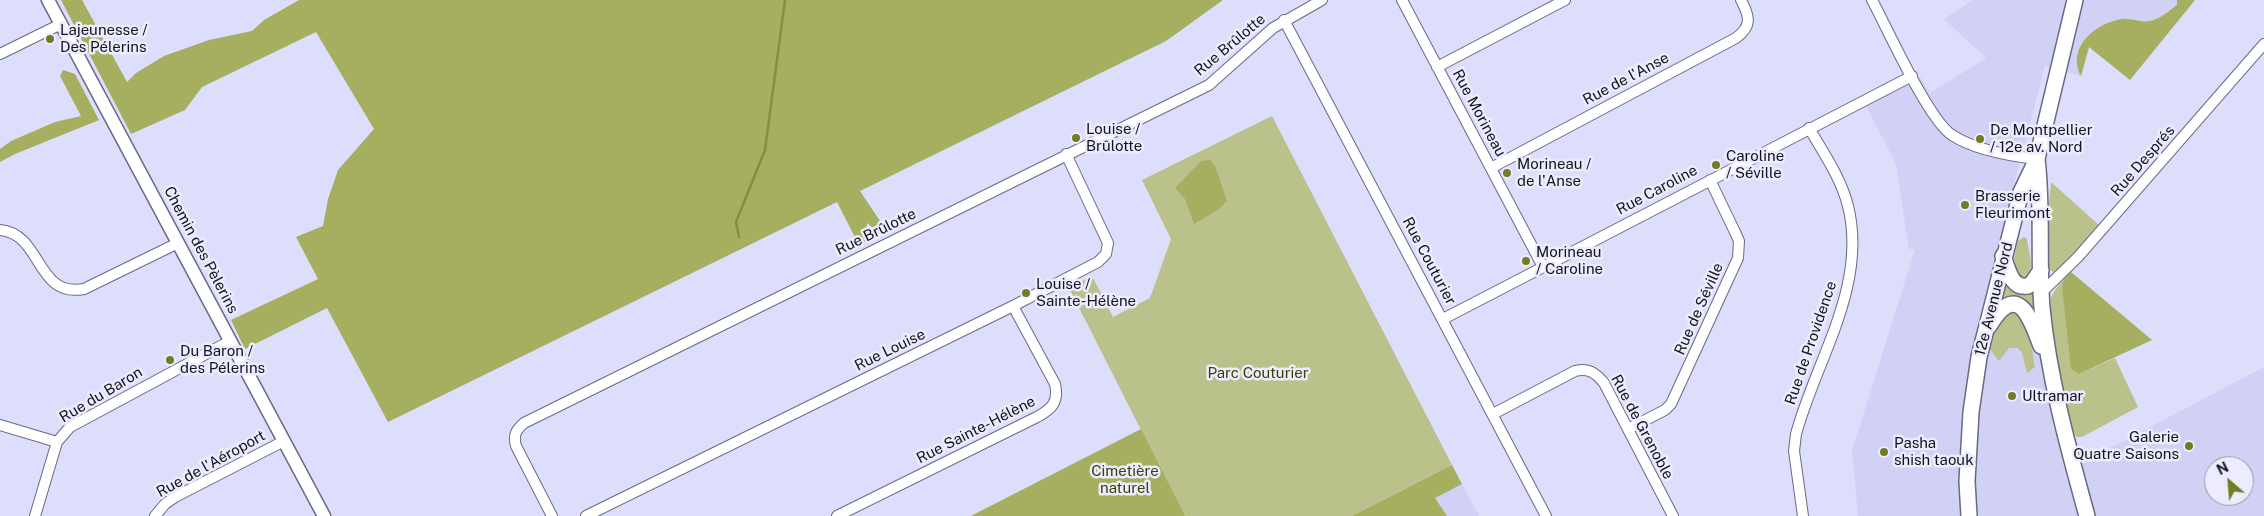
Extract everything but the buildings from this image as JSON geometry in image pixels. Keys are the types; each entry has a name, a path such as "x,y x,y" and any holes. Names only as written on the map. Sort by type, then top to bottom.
{"main road":[{"name":"12e Avenue Nord","path":"1969,516 1968,481 1971,412 1984,334 2021,192 2037,159 2075,0"},
{"path":"2037,159 2041,192 2041,294 2050,371"},
{"path":"2003,256 2011,278 2016,284 2028,286 2041,270"},
{"path":"1984,334 1999,311 2010,305 2021,307 2032,320 2050,371 2068,448 2087,516"}],"street":[{"name":"Chemin des Pèlerins","path":"48,0 324,516"},
{"name":"Rue Brûlotte","path":"552,516 516,446 515,434 524,423 1208,85 1258,39 1284,20 1322,0"},
{"name":"Rue Morineau","path":"1402,0 1543,267"},
{"path":"1437,66 1565,0"},
{"name":"Rue de l'Anse","path":"1491,168 1736,38 1745,31 1748,22 1748,14 1741,0"},
{"path":"1872,0 1936,119 1952,135 2011,156 2037,159"},
{"name":"Rue Couturier","path":"1284,20 1546,516"},
{"path":"0,54 61,24"},
{"name":"Rue Després","path":"2041,294 2078,258 2264,44"},
{"name":"Rue Caroline","path":"1443,319 1912,76"},
{"name":"Rue de Providence","path":"1803,516 1794,443 1847,292 1853,250 1851,221 1844,193 1809,128"},
{"name":"Rue Louise","path":"586,516 1092,266 1106,254 1108,243 1066,154"},
{"name":"Rue de Séville","path":"1628,429 1665,410 1671,404 1738,258 1736,232 1710,180"},
{"path":"0,230 18,236 27,243 43,272 53,282 66,288 77,290 84,289 178,243"},
{"name":"Rue Sainte-Hélène","path":"837,516 1037,418 1052,407 1056,401 1057,394 1055,384 1013,306"},
{"name":"Rue du Baron","path":"35,516 57,442 70,428 230,341"},
{"name":"Rue de Grenoble","path":"1493,414 1575,371 1583,369 1596,374 1604,383 1673,516"},
{"path":"0,425 57,442"},
{"name":"Rue de l'Aéroport","path":"155,516 165,504 175,498 284,441"}],"shaded area":[{"path":"1973,0 2195,0 2130,80 2089,47 2081,76 2045,66 1975,333 1985,334 2032,320 2074,467 2264,367 2264,516 1858,516 1852,451 1915,249 1909,249 1896,164 1866,106 1920,77 1930,93 1986,58 1944,19"},
{"path":"1452,465 1479,516 1352,516"}],"green space":[{"path":"61,0 82,0 127,82 136,73 164,56 209,40 252,31 264,20 299,0 1223,0 1166,41 860,191 882,224 880,227 873,228 867,223 866,232 870,238 867,242 857,241 837,202 388,422 327,308 245,349 231,320 318,279 296,237 323,226 328,199 338,170 374,129 316,32 202,87 185,110 131,134"},
{"path":"2177,0 2195,0 2130,80 2089,47 2081,76 2077,65 2077,55 2086,38 2094,31 2112,21 2122,19 2154,20 2177,5"},
{"path":"63,70 75,74 99,120 15,154 0,162 0,149 11,141 55,122 81,116 60,76"},
{"name":"Parc Couturier","path":"1272,116 1452,465 1352,516 971,516 1141,430 1069,288 1092,276 1113,317 1150,298 1171,239 1142,180"},
{"path":"1210,160 1215,166 1227,201 1219,209 1194,224 1185,199 1175,188 1201,161"},
{"path":"2051,182 2100,226 2054,273 2048,268 2048,214"},
{"path":"2024,237 2027,239 2031,264 2029,274 2019,280 2011,270 2018,241"},
{"path":"2071,272 2152,340 2079,374 2071,369 2062,286 2064,279"},
{"path":"2005,276 2032,290 2037,321 1997,305"},
{"path":"2064,279 2062,286 2079,374 2115,358 2138,407 2082,437 2077,437 2068,413 2052,325 2051,298"},
{"path":"2016,310 2027,321 2035,367 2027,373 2022,353 2018,348 2009,348 1999,361 1989,348 1998,319"},
{"name":"Cimetière naturel","path":"1141,429 1185,516 971,516"},
{"path":"1452,465 1462,484 1435,498 1447,516 1352,516"}],"waterway":[{"path":"739,237 736,222 765,150 785,0"}],"place":[{"name":"Lajeunesse / Des Pélerins","path":"50,39"},
{"name":"Louise / Brûlotte","path":"1076,138"},
{"name":"De Montpellier / 12e av. Nord","path":"1980,139"},
{"name":"Caroline / Séville","path":"1716,165"},
{"name":"Morineau / de l'Anse","path":"1507,173"},
{"name":"Brasserie Fleurimont","path":"1965,205"},
{"name":"Morineau / Caroline","path":"1526,261"},
{"name":"Louise / Sainte-Hélène","path":"1026,293"},
{"name":"Du Baron / des Pélerins","path":"170,360"},
{"name":"Ultramar","path":"2012,396"},
{"name":"Galerie Quatre Saisons","path":"2189,446"},
{"name":"Pasha shish taouk","path":"1884,452"}]}
